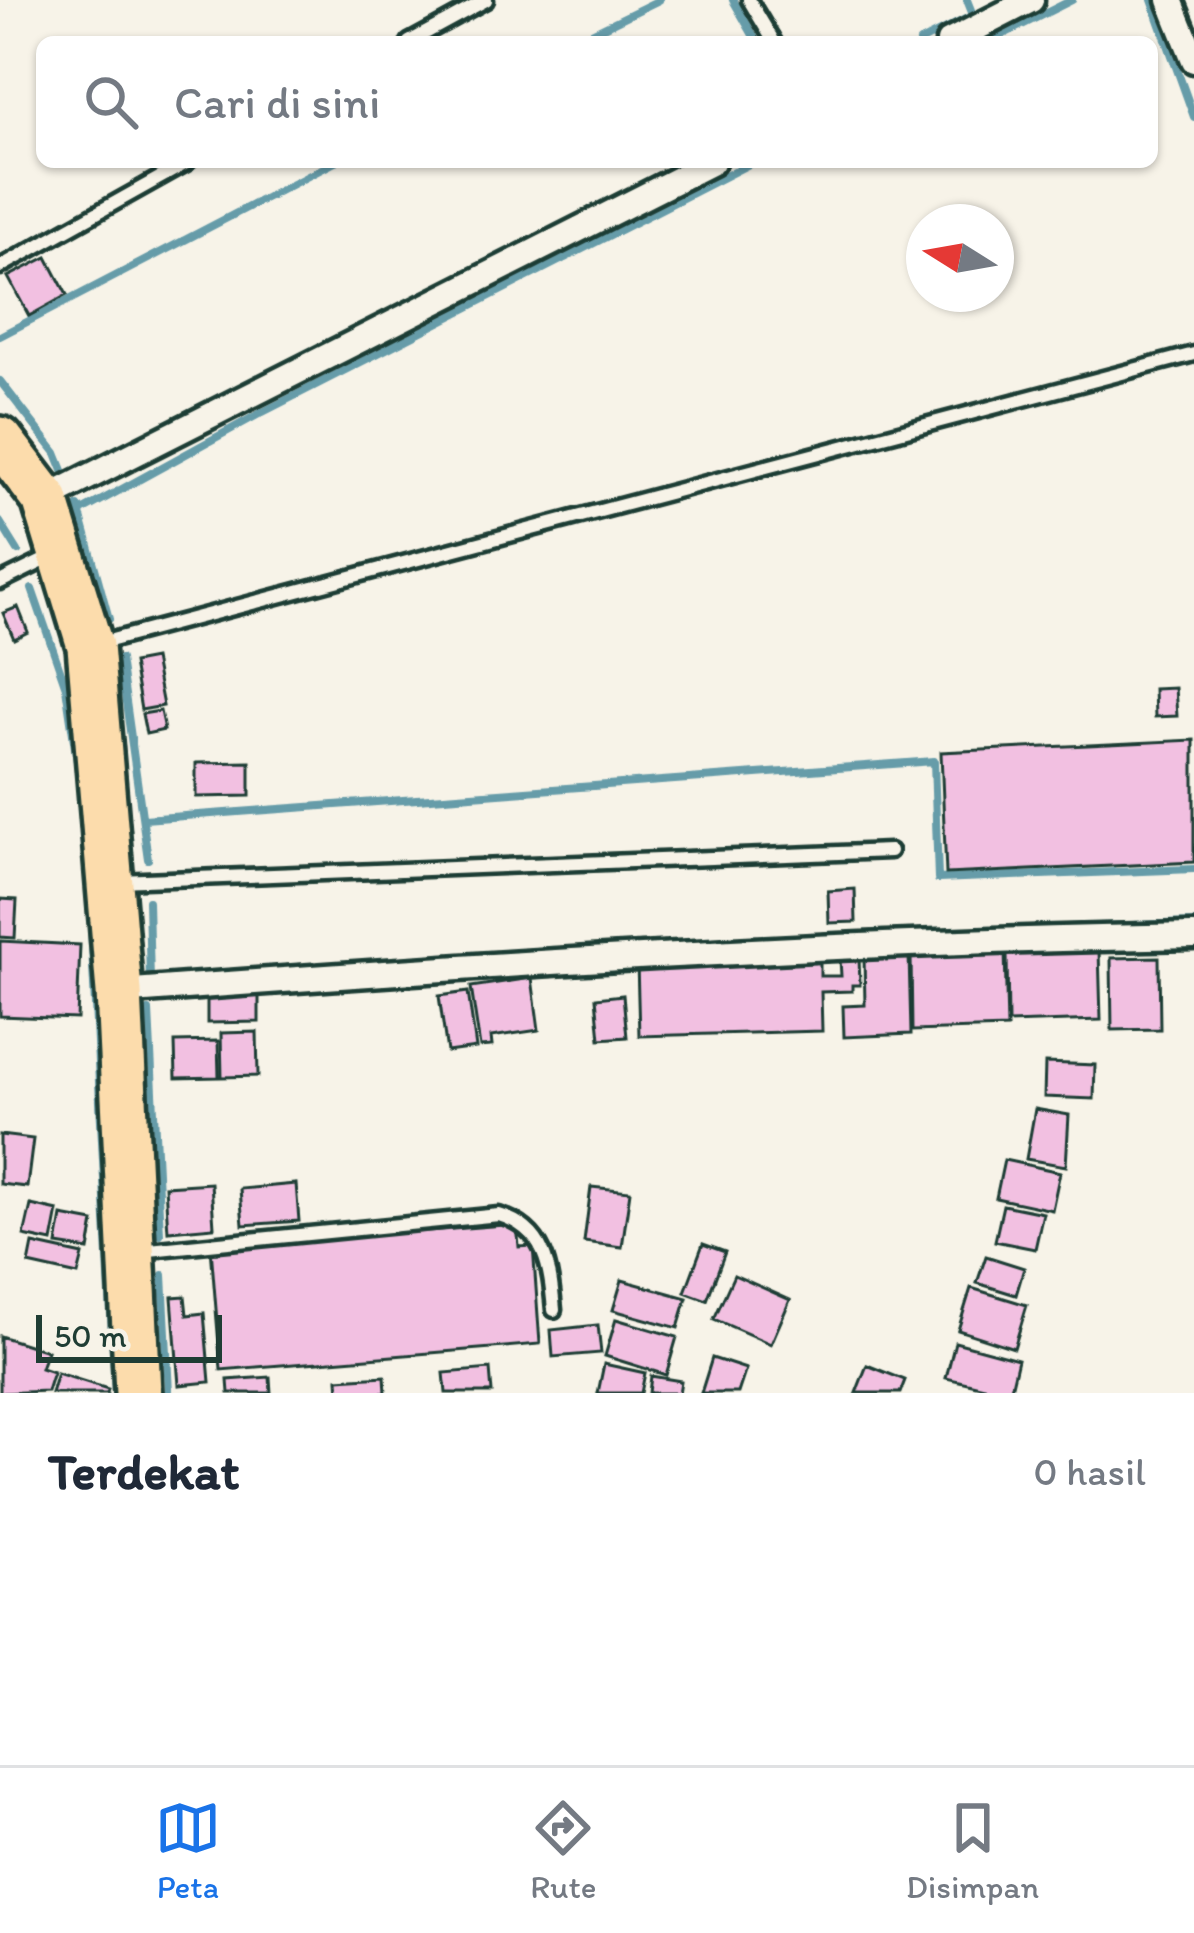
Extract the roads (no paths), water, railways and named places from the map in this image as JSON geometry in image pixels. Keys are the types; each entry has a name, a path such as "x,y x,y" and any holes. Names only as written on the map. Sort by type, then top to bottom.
{"highway":[{"path":"0,440 45,499 58,554 90,646 111,881 138,1393"}],"street":[{"path":"961,36 1031,0"},
{"path":"1170,0 1194,60"},
{"path":"45,499 700,168"},
{"path":"118,992 455,967 1000,940 1194,936"}],"lane":[{"path":"420,36 486,0"},
{"path":"749,0 770,36"},
{"path":"0,267 177,168"},
{"path":"90,646 1194,354"},
{"path":"0,582 58,554"},
{"path":"111,881 890,851"},
{"path":"132,1251 499,1215 520,1222 538,1239 550,1268 554,1310"}],"waterway":[{"path":"585,36 659,0"},
{"path":"733,0 754,36"},
{"path":"932,36 973,15 967,0"},
{"path":"1000,36 1072,0"},
{"path":"1152,0 1194,117"},
{"path":"0,336 323,168"},
{"path":"80,512 259,414 741,168"},
{"path":"0,381 56,453 68,483"},
{"path":"78,506 109,619"},
{"path":"0,522 18,551"},
{"path":"32,589 66,687 79,775"},
{"path":"120,659 148,859"},
{"path":"144,819 934,761 938,879 1194,869"},
{"path":"148,901 150,981"},
{"path":"944,931 1194,923"},
{"path":"91,927 115,1393"},
{"path":"149,1011 160,1234"},
{"path":"163,1275 169,1393"}]}
